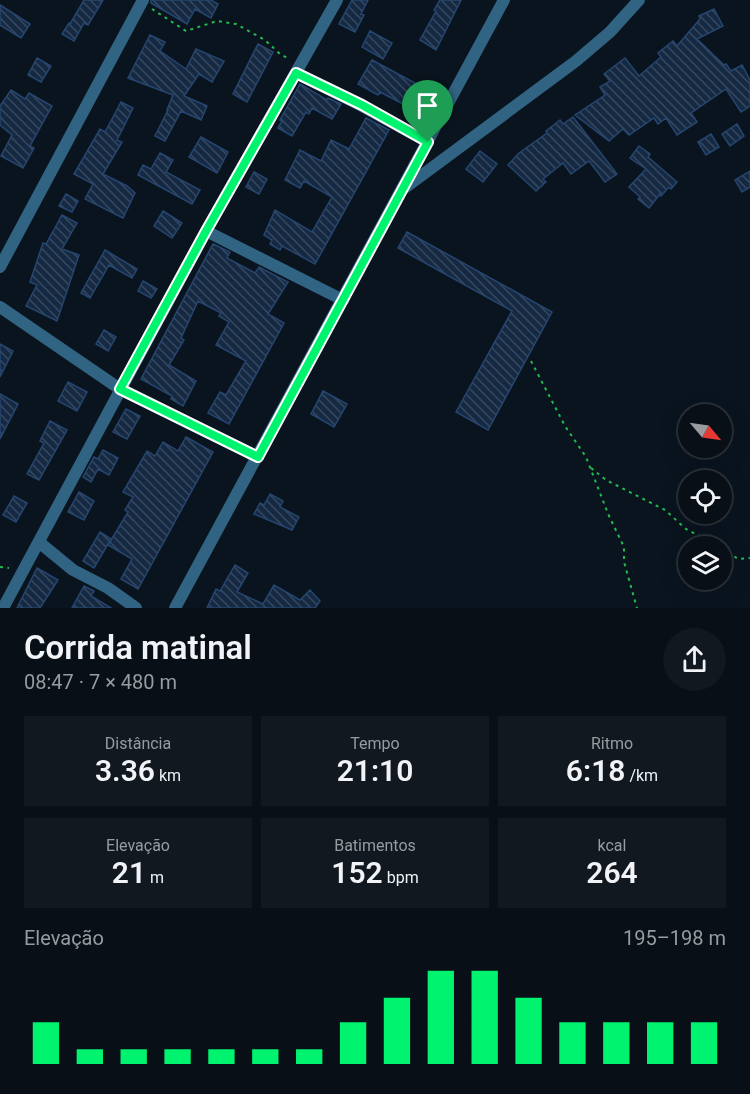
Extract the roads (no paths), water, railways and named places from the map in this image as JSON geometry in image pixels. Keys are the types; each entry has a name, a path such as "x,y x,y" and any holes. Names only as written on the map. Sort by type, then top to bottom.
{"street":[{"path":"3,608 206,231 337,0"},
{"path":"175,608 504,0"},
{"path":"403,190 576,62 610,32 639,0"},
{"path":"0,267 143,1"},
{"path":"298,69 428,142"},
{"path":"206,231 343,300"},
{"path":"0,307 120,389 258,457"},
{"path":"39,543 67,566 108,588 136,608"}]}
